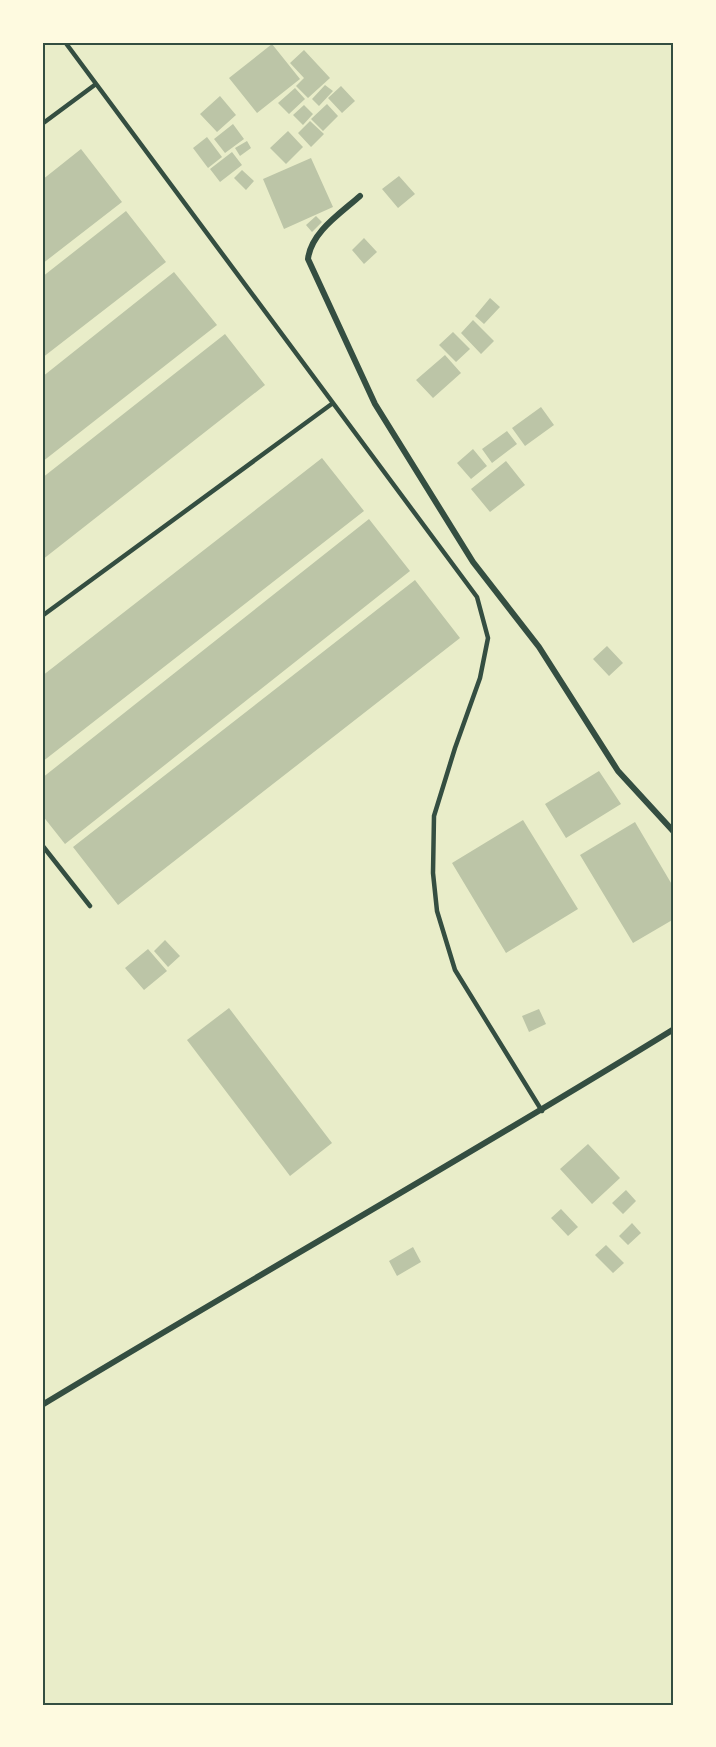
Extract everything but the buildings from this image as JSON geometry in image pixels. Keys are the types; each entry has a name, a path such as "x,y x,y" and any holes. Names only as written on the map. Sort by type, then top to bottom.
{"street":[{"path":"360,196 318,234 309,246 308,259 375,404 473,562 539,647 618,771 674,832"},
{"path":"42,1405 223,1296 542,1111 674,1029"}],"lane":[{"path":"64,42 477,597 483,612 488,638 480,678 455,748 435,816 433,873 437,911 455,970 542,1111"},
{"path":"42,124 96,84"},
{"path":"42,616 333,403"},
{"path":"42,845 90,906"}]}
